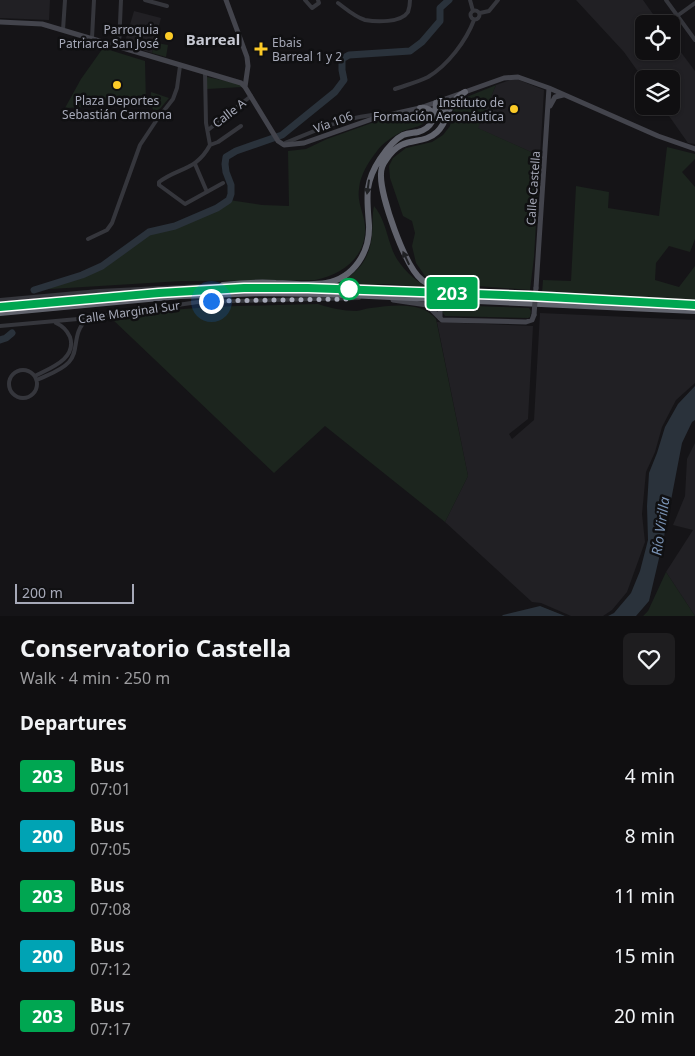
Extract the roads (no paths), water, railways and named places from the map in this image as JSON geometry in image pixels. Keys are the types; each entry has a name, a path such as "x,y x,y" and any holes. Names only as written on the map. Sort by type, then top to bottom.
{"highway":[{"path":"465,92 454,101 437,132 428,137 410,141 392,152 383,165 381,177 383,191 405,257 419,277 432,285 529,296"},
{"path":"437,102 442,107 445,116"},
{"path":"175,292 223,285 324,283 338,279 350,272 362,258 367,244 369,225 366,191 369,178 375,166 396,140 404,135 427,128 434,119 437,102"},
{"path":"420,108 426,108 431,111 434,119"},
{"path":"0,307 244,288 308,288 529,296 695,305"},
{"path":"0,314 180,296 264,293 326,294 695,311"}],"main road":[{"path":"226,0 248,66 245,87"},
{"path":"0,22 42,24 241,83 245,87"},
{"name":"Vía 106","path":"245,87 282,145 304,143 330,132 388,114 420,108 504,78 518,77 695,149"},
{"name":"Calle Castella","path":"440,319 526,322 532,320 536,288 549,88"},
{"path":"548,116 552,100 564,95"},
{"path":"378,297 423,304 430,308 440,319"},
{"path":"440,319 439,308 441,304 461,301"}],"street":[{"path":"64,30 65,0"},
{"path":"92,38 94,0"},
{"path":"119,46 121,0"},
{"path":"147,0 168,6"},
{"path":"305,0 312,8 319,3 318,0"},
{"path":"338,3 365,20 383,21 394,20 408,12 410,0"},
{"path":"470,0 473,11 470,16 474,20"},
{"path":"473,11 480,13 488,11 498,0"},
{"path":"666,0 676,15"},
{"path":"678,15 695,3"},
{"path":"395,89 422,80 436,71 459,48 474,20 479,18 480,13"},
{"path":"680,20 695,40"},
{"path":"88,239 108,230 112,224 140,145 173,99 177,88 180,66"},
{"path":"205,73 206,123 210,145"},
{"name":"Calle A","path":"208,130 251,96"},
{"path":"223,182 185,204 160,185 159,182 194,164 202,158 210,145 218,142 241,126"},
{"path":"194,164 207,192"},
{"path":"0,300 99,291 223,285"},
{"name":"Calle Marginal Sur","path":"0,326 89,318 169,305 216,301 378,297"},
{"path":"36,378 68,363 74,354 76,335 79,328 89,318"},
{"path":"36,378 61,363 69,353 71,340 67,331 58,324 49,322"},
{"path":"24,370 32,373 36,378 36,389 31,396 27,397 18,397 12,391 9,383 12,375 24,370"}],"water":[{"name":"Río Virilla","path":"695,386 695,420 692,422 682,443 664,537 649,601 636,616 608,616 614,613 631,593 640,571 648,540 647,506 649,473 665,427 678,404"},
{"path":"540,606 565,616 502,616 503,615"}],"waterway":[{"path":"34,290 82,275 102,266 149,232 175,226 217,208 229,200 231,185 226,172 226,157 236,151 282,135 335,92 344,80 342,59 349,55 410,51 422,42 440,21 440,8 449,0"},
{"path":"0,340 12,333"}],"place":[{"name":"Parroquia Patriarca San José","path":"169,36"},
{"name":"Ebais Barreal 1 y 2","path":"261,49"},
{"name":"Plaza Deportes Sebastián Carmona","path":"117,85"},
{"name":"Instituto de Formación Aeronáutica","path":"514,109"}],"district":[{"name":"Barreal","path":"213,39"}]}
